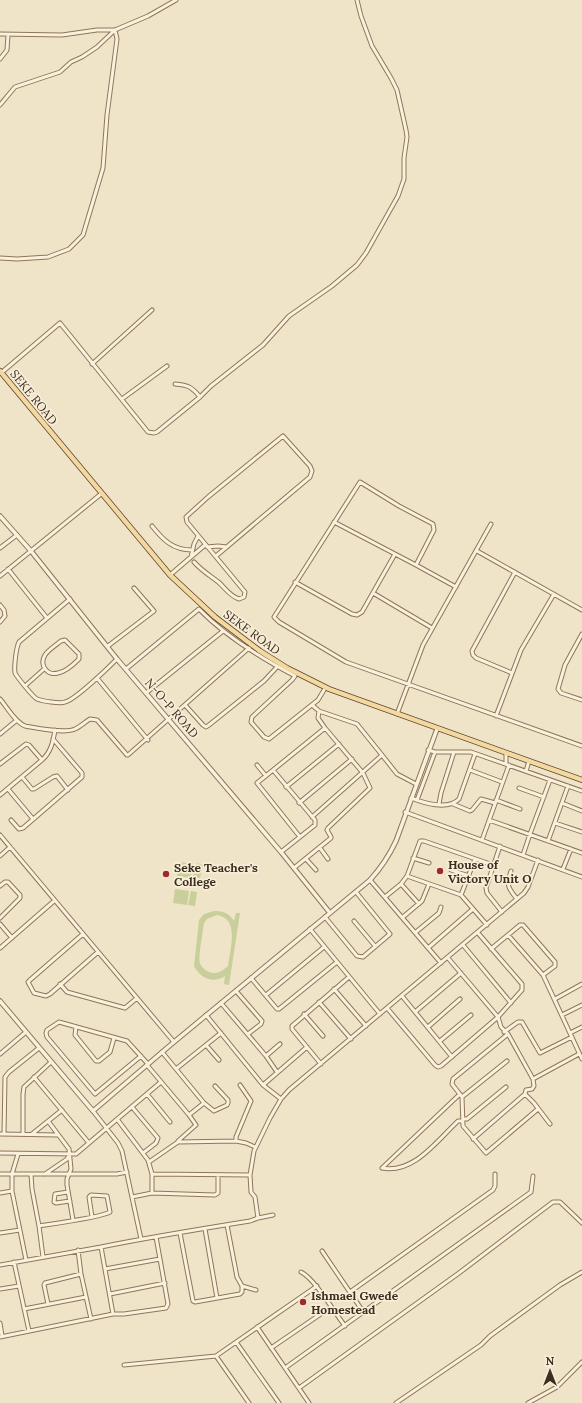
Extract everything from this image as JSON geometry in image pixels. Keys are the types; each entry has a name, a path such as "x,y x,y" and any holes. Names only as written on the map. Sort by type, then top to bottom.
{"main road":[{"name":"SEKE ROAD","path":"1,372 170,576 230,629 260,652 281,665 329,690 582,780"}],"street":[{"path":"0,105 16,87 60,72 71,62 97,48 115,30 148,16 176,0"},
{"path":"1,372 60,323 148,432 154,433 263,345 289,316 332,286 359,262 366,253 403,183 407,137 399,98 391,78 372,46 357,0"},
{"path":"0,34 62,35 98,30 115,30"},
{"path":"0,258 17,259 48,257 69,248 83,235 103,168 107,115 117,39 115,30"},
{"path":"0,59 7,50 8,35"},
{"path":"0,99 5,101"},
{"path":"92,364 152,310"},
{"path":"122,399 167,366"},
{"path":"175,384 193,389 200,397"},
{"path":"194,562 204,572 218,581 233,597 242,599 246,594 186,520 187,516 283,436 310,466 312,474 308,479 216,556"},
{"path":"416,565 434,530 433,524 399,506 360,482 275,614 276,620 346,662 582,746"},
{"path":"0,576 101,494"},
{"name":"N-O-P ROAD","path":"0,516 31,551 117,659 281,852 330,913"},
{"path":"334,522 456,587"},
{"path":"397,714 420,652 491,524"},
{"path":"152,526 160,536 172,546 178,549 192,550"},
{"path":"0,548 17,535"},
{"path":"191,557 192,550 198,536"},
{"path":"170,576 206,546 227,547"},
{"path":"477,551 582,610"},
{"path":"296,582 345,611 357,615 362,612 395,554"},
{"path":"8,570 47,618"},
{"path":"512,673 476,658 472,651 515,572"},
{"path":"108,646 154,610 134,588"},
{"path":"372,594 432,628"},
{"path":"496,716 523,647 554,594"},
{"path":"70,599 21,640 17,646 15,674 38,699 62,703 69,700 98,678 117,659"},
{"path":"0,605 4,610 5,616 0,622"},
{"path":"126,669 199,609 223,631 277,667 295,676 252,717 251,722 264,737 269,738 312,705 318,700 324,690"},
{"path":"146,693 223,631"},
{"path":"582,634 565,665 558,689 561,693 582,700"},
{"path":"63,640 68,641 79,654 78,661 60,672 52,674 44,669 43,661 45,654 63,640"},
{"path":"1,701 17,720 25,726 55,730 72,730 90,719 97,720 128,756 148,740 249,648"},
{"path":"185,705 203,725 209,725 264,681 277,667"},
{"path":"26,686 44,669"},
{"path":"98,678 148,740"},
{"path":"312,705 319,711 357,724 397,774 416,784"},
{"path":"294,868 331,838 327,830 328,828 370,789 370,786 363,773 318,718 319,711"},
{"path":"0,734 17,720"},
{"path":"300,837 257,783 325,728"},
{"path":"93,1111 206,1015 370,880 383,865 396,841 405,812 436,729"},
{"path":"0,795 48,755 55,730"},
{"path":"11,820 20,829 24,828 81,779 82,773 53,740"},
{"path":"0,764 25,744 29,746 42,760"},
{"path":"286,787 338,744"},
{"path":"428,750 435,752 469,752 582,791"},
{"path":"417,800 435,752"},
{"path":"439,804 454,752"},
{"path":"482,840 507,765 506,753"},
{"path":"452,804 459,799 475,754"},
{"path":"312,817 382,755"},
{"path":"299,803 352,759"},
{"path":"526,771 529,761"},
{"path":"257,765 266,776"},
{"path":"273,770 299,803 315,820 315,825 281,852"},
{"path":"470,770 502,782"},
{"path":"22,777 34,790 53,777 57,776 68,790"},
{"path":"523,855 550,780"},
{"path":"548,841 568,786"},
{"path":"519,788 544,797"},
{"path":"8,789 33,819"},
{"path":"411,798 431,805 452,804 470,810 472,810 481,798 520,809"},
{"path":"562,804 582,811"},
{"path":"405,812 582,877"},
{"path":"489,820 582,853"},
{"path":"555,823 582,832"},
{"path":"0,836 174,1042"},
{"path":"385,897 401,884 407,876 419,842 422,840 493,865"},
{"path":"500,846 487,885 487,892 502,912"},
{"path":"0,856 10,848"},
{"path":"320,848 328,859"},
{"path":"563,869 571,849"},
{"path":"413,858 429,863"},
{"path":"306,859 316,870"},
{"path":"461,895 475,859"},
{"path":"258,1218 255,1197 251,1192 250,1174 255,1147 281,1099 289,1090 517,900 526,891 538,860"},
{"path":"451,870 469,876"},
{"path":"511,871 508,881 509,888 517,900"},
{"path":"407,876 461,895 487,925"},
{"path":"370,880 441,963"},
{"path":"0,886 5,882 8,882 20,897 20,899 0,918"},
{"path":"401,884 419,904"},
{"path":"403,917 423,899 429,884"},
{"path":"325,917 359,957 363,956 390,934 356,892"},
{"path":"0,948 54,901"},
{"path":"416,932 438,913 441,907"},
{"path":"428,948 473,909"},
{"path":"354,921 375,946"},
{"path":"0,924 12,938"},
{"path":"491,949 522,924 555,963 555,966 543,975"},
{"path":"310,929 380,1014"},
{"path":"387,1008 436,1066 441,1066 452,1057 498,1018 522,990 523,985 478,933"},
{"path":"83,934 28,982 28,985 34,993 46,996 98,952"},
{"path":"508,935 543,975 582,1059"},
{"path":"463,945 511,1003"},
{"path":"266,995 324,947"},
{"path":"448,958 498,1018 501,1027 504,1032 508,1034 534,1079 534,1086 532,1089 526,1090 525,1094 473,1139"},
{"path":"251,978 277,1009 281,1009 336,962"},
{"path":"415,1012 461,973"},
{"path":"321,1064 291,1027 292,1024 349,977"},
{"path":"60,984 67,992 125,1008 137,998"},
{"path":"555,999 582,984"},
{"path":"334,989 366,1026"},
{"path":"236,991 262,1021 261,1024 248,1034"},
{"path":"402,996 452,1057"},
{"path":"428,1027 460,999"},
{"path":"0,1001 38,1048 93,1111 118,1143 122,1150 141,1239"},
{"path":"319,1002 351,1039"},
{"path":"221,1003 266,1056 277,1072"},
{"path":"562,1015 582,1005"},
{"path":"304,1014 323,1036"},
{"path":"206,1015 262,1085 281,1099"},
{"path":"440,1041 471,1015"},
{"path":"141,1056 95,1094 47,1037 46,1033 59,1022 127,1041 141,1056 189,1115 196,1125 178,1142 149,1162"},
{"path":"504,1032 518,1022 522,1022 540,1053 572,1037"},
{"path":"570,1033 582,1026"},
{"path":"76,1027 75,1035 96,1061 99,1061 110,1052 114,1038"},
{"path":"0,1054 26,1032"},
{"path":"176,1069 221,1033"},
{"path":"508,1034 453,1079 452,1084 461,1095 463,1126 486,1153 538,1109"},
{"path":"266,1056 280,1044"},
{"path":"206,1045 219,1060"},
{"path":"262,1085 307,1047"},
{"path":"38,1048 5,1077 2,1134 58,1135"},
{"path":"534,1079 579,1053 582,1049"},
{"path":"162,1052 204,1103 214,1111 227,1105 228,1103 228,1100 215,1086"},
{"path":"506,1087 467,1119 458,1121 414,1163 389,1169 382,1168 461,1095 507,1061"},
{"path":"23,1134 24,1087 51,1062"},
{"path":"34,1077 89,1143"},
{"path":"0,1153 76,1154 161,1082"},
{"path":"236,1140 251,1102 240,1086"},
{"path":"147,1094 170,1122"},
{"path":"525,1094 550,1124"},
{"path":"189,1115 204,1103"},
{"path":"132,1107 158,1138 156,1143 143,1153"},
{"path":"32,1134 62,1110"},
{"path":"117,1119 149,1162 152,1174 152,1193"},
{"path":"48,1122 69,1149 71,1161 67,1179 68,1192 74,1220"},
{"path":"178,1142 236,1140 255,1147"},
{"path":"18,1154 12,1174 12,1191 26,1260"},
{"path":"45,1174 67,1159 70,1154"},
{"path":"0,1174 117,1174 127,1172"},
{"path":"31,1174 43,1257"},
{"path":"152,1174 250,1174"},
{"path":"350,1292 492,1190 495,1186 496,1174"},
{"path":"132,1197 152,1193 215,1195 218,1193 218,1175"},
{"path":"285,1368 532,1192 533,1176"},
{"path":"0,1193 12,1191"},
{"path":"68,1192 55,1194 54,1202 70,1201"},
{"path":"39,1226 92,1217 108,1214 110,1212 107,1196 91,1195 89,1197 92,1217"},
{"path":"299,1388 459,1273 553,1202 560,1202 582,1223"},
{"path":"0,1265 156,1236 250,1221 273,1215"},
{"path":"180,1233 193,1301 195,1302 240,1294 242,1292 242,1286 237,1277 227,1225"},
{"path":"0,1228 0,1233 20,1230"},
{"path":"205,1229 217,1298"},
{"path":"0,1323 1,1336 113,1314 124,1314 166,1308 168,1304 156,1236"},
{"path":"101,1247 113,1314"},
{"path":"78,1250 81,1274 91,1319"},
{"path":"322,1251 364,1313"},
{"path":"105,1269 160,1259"},
{"path":"14,1262 29,1331"},
{"path":"301,1272 306,1274 316,1286 345,1326"},
{"path":"396,1403 481,1345 490,1336 560,1285 582,1272"},
{"path":"48,1304 44,1285 46,1283 81,1274"},
{"path":"110,1294 164,1283"},
{"path":"0,1289 19,1286"},
{"path":"242,1286 256,1290"},
{"path":"124,1365 216,1356 316,1286"},
{"path":"24,1309 86,1297"},
{"path":"272,1348 330,1307"},
{"path":"257,1327 310,1403"},
{"path":"236,1342 279,1403"},
{"path":"216,1356 249,1403"},
{"path":"528,1403 557,1387 582,1362"}],"green space":[{"path":"179,862 193,864 191,878 177,876"},
{"path":"197,863 203,865 200,878 193,876"},
{"path":"175,889 189,891 187,905 173,903"},
{"path":"191,891 197,892 195,906 188,905"},
{"path":"214,911 223,912 228,914 234,921 236,913 240,913 229,985 224,984 225,976 212,980 203,977 194,966 199,920 204,914","holes":["217,915 224,917 229,922 232,936 228,966 219,972 212,973 201,966 200,963 200,950 204,923 207,919"]}],"place":[{"name":"House of Victory Unit O","path":"440,871"},
{"name":"Seke Teacher's College","path":"166,874"},
{"name":"Ishmael Gwede Homestead","path":"303,1302"}]}
